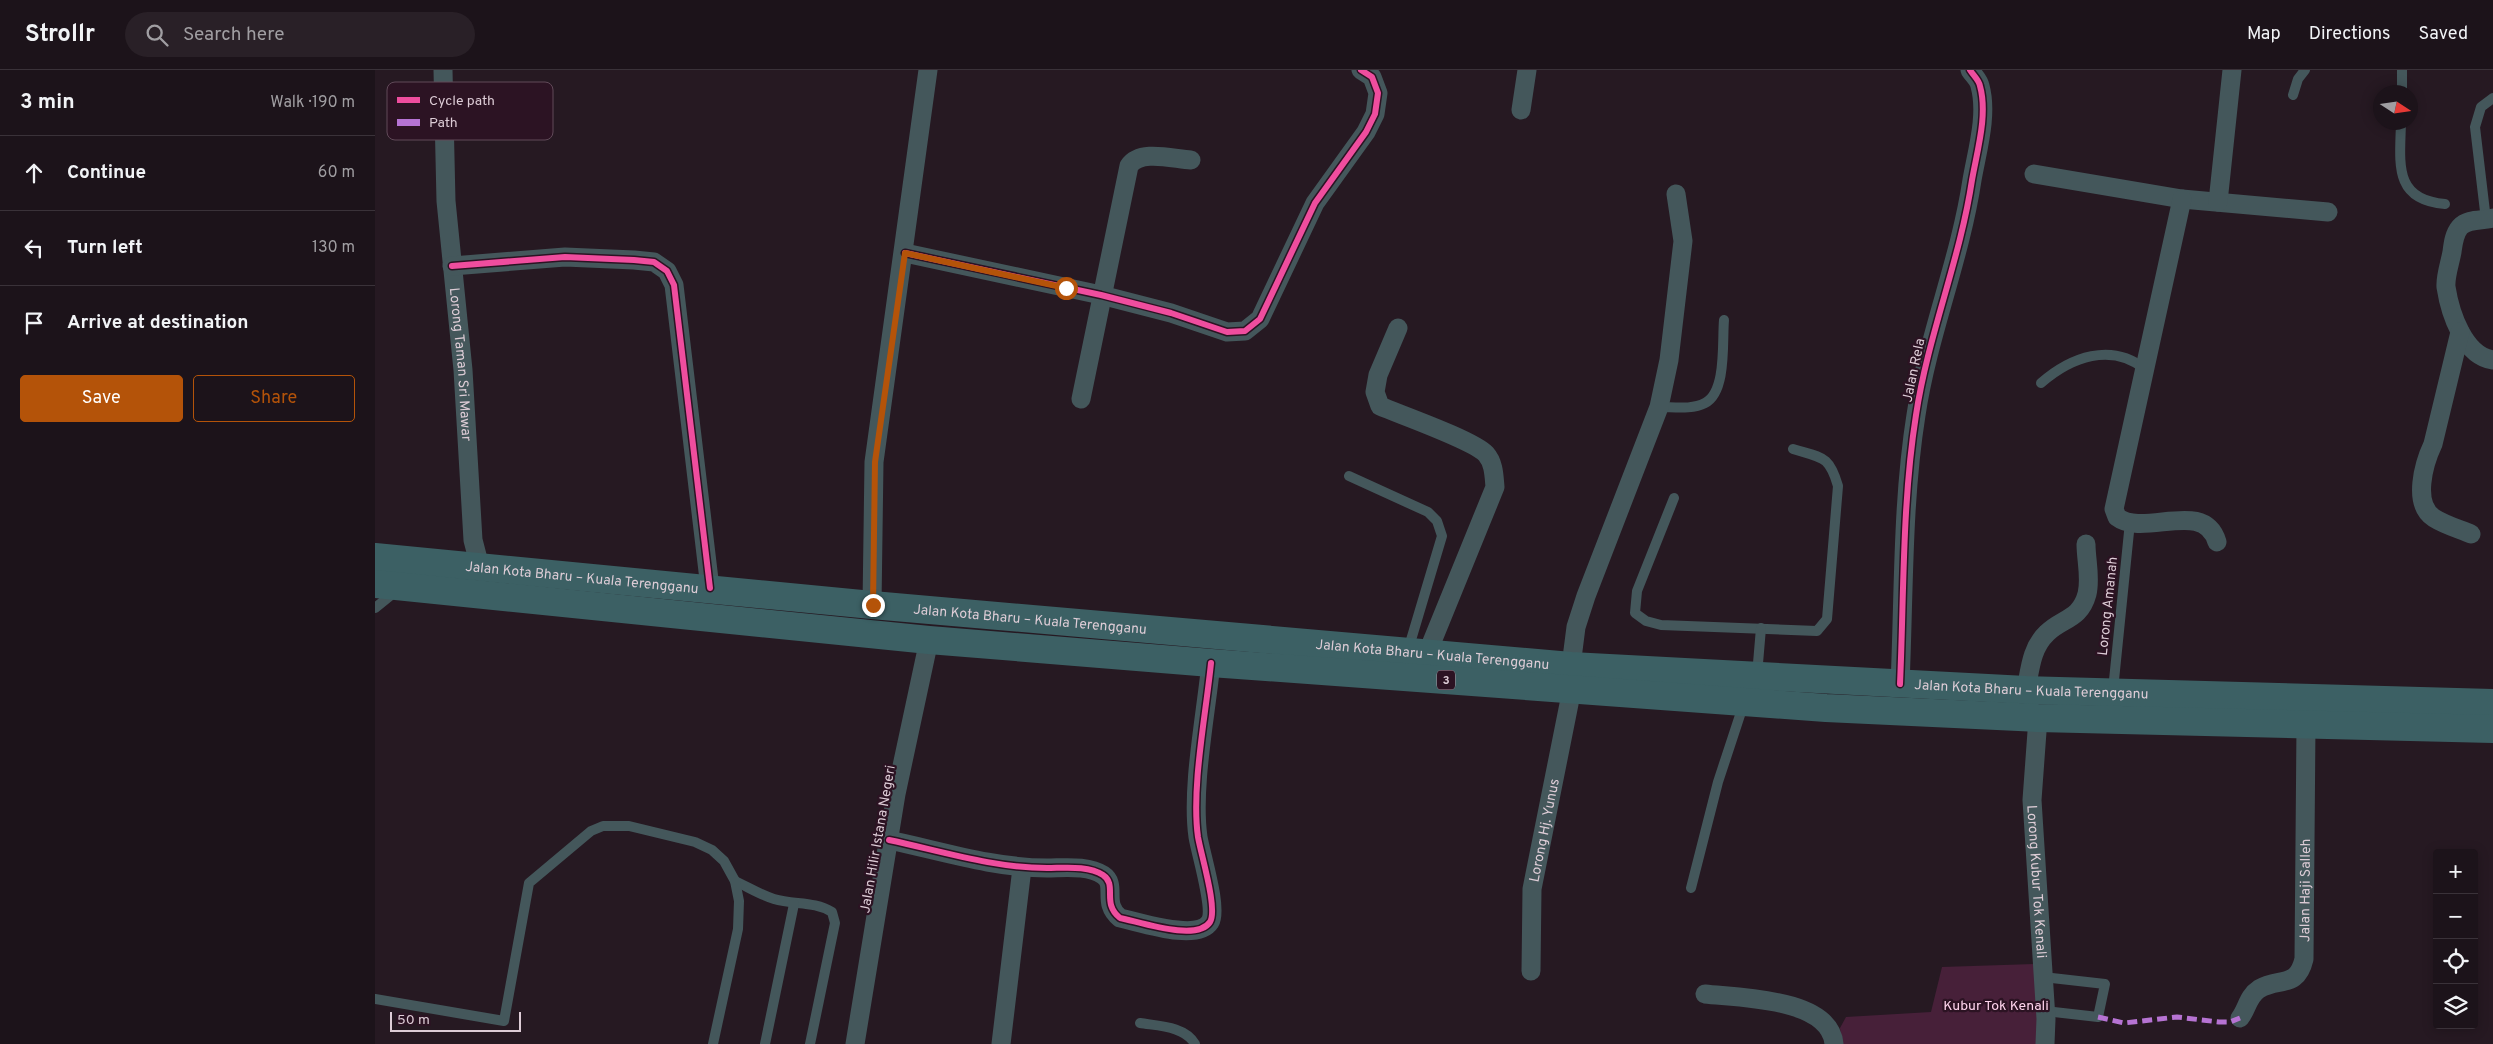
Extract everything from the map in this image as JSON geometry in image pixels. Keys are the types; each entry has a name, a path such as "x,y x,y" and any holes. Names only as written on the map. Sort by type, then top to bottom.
{"highway":[{"name":"Jalan Kota Bharu – Kuala Terengganu","path":"375,557 873,605 1417,653 1571,678 1744,702 2038,718 2493,729"},
{"name":"Jalan Kota Bharu – Kuala Terengganu","path":"388,586 929,640 1211,663 1571,678 1757,676 2026,690 2493,703"}],"street":[{"path":"873,605 875,462 905,253 928,70"},
{"path":"905,253 1101,295 1171,313 1227,332 1245,331 1261,319 1315,203 1366,132 1375,114 1378,93 1372,77 1361,70"},
{"path":"1521,110 1527,70"},
{"name":"Jalan Rela","path":"1900,684 1909,472 1916,414 1933,336 1949,284 1970,192 1981,121 1983,99 1980,84 1971,70"},
{"path":"2218,202 2232,70"},
{"name":"Lorong Taman Sri Mawar","path":"445,140 446,201 463,370 473,540 480,567"},
{"path":"1081,399 1127,173 1133,160 1144,156 1191,160"},
{"path":"2034,174 2182,199 2328,212"},
{"name":"Lorong Hj. Yunus","path":"1531,971 1532,889 1571,678 1576,627 1586,596 1659,407 1669,360 1683,241 1676,194"},
{"path":"2182,199 2114,504 2117,517 2130,522 2196,521 2207,526 2214,533 2217,542"},
{"path":"2490,219 2469,221 2460,227 2454,239 2446,285 2460,332 2467,345 2477,355 2493,360"},
{"path":"452,266 565,257 654,262 667,271 674,285 710,588"},
{"path":"1398,328 1378,375 1375,392 1380,406 1471,445 1486,454 1494,468 1495,487 1417,653"},
{"path":"2460,332 2433,444 2425,460 2421,486 2425,505 2433,518 2471,534"},
{"path":"2026,690 2037,644 2048,632 2069,620 2080,610 2089,582 2086,544"},
{"path":"388,586 405,560"},
{"name":"Jalan Hilir Istana Negeri","path":"855,1044 889,840 929,640"},
{"path":"889,840 1022,868 1076,868 1105,876 1110,886 1109,902 1112,912 1120,918 1186,932 1199,930 1210,922 1214,910 1203,864 1196,822 1211,663"},
{"name":"Lorong Kubur Tok Kenali","path":"2038,718 2031,800 2043,976 2045,1044"},
{"name":"Jalan Haji Salleh","path":"2240,1018 2246,1010 2250,997 2260,988 2292,979 2301,972 2304,959 2306,725"},
{"path":"1001,1044 1022,868"},
{"path":"1705,994 1794,1005 1818,1018 1833,1034 1834,1044"}],"lane":[{"path":"2293,95 2298,78 2305,70"},
{"path":"2402,85 2403,70"},
{"path":"2490,219 2475,127 2481,107 2493,98"},
{"path":"2401,130 2400,159 2402,176 2408,188 2416,196 2429,203 2445,204"},
{"path":"1659,407 1695,406 1706,403 1714,396 1720,385 1724,320"},
{"path":"2041,383 2054,372 2086,356 2119,355 2134,360 2145,369"},
{"path":"1675,498 1637,591 1635,613 1646,622 1661,625 1817,631 1827,619 1838,486 1833,468 1822,458 1793,449"},
{"path":"1349,476 1428,512 1437,520 1442,536 1417,653"},
{"name":"Lorong Amanah","path":"2113,692 2130,522"},
{"path":"375,608 388,586"},
{"path":"1757,676 1761,628"},
{"path":"1691,888 1718,782 1744,702"},
{"path":"375,999 504,1021 529,883 591,831 603,826 629,826 695,842 712,850 724,861 735,881 739,901 738,929 713,1044"},
{"path":"735,881 773,899 794,904 824,907 832,912 835,923 810,1044"},
{"path":"765,1044 794,904"},
{"path":"2043,976 2105,984 2098,1018 2045,1011"},
{"path":"1140,1023 1179,1030 1192,1039 1195,1044"}],"green space":[{"name":"Kubur Tok Kenali","path":"2035,964 2038,1044 1842,1044 1840,1028 1846,1017 1931,1012 1942,967"}],"marked path":[{"path":"2098,1017 2124,1023 2177,1017 2219,1022 2230,1022 2240,1018"}],"cycle path":[{"path":"905,253 1101,295 1171,313 1227,332 1245,331 1260,319 1315,203 1366,132 1375,114 1378,93 1372,77 1361,70"},
{"path":"1900,684 1904,549 1911,448 1921,385 1967,210 1982,121 1983,109 1980,86 1970,70"},
{"path":"452,266 565,257 654,262 667,271 674,285 710,588"},
{"path":"889,840 1007,865 1090,870 1103,875 1107,879 1111,906 1120,918 1181,931 1203,928 1210,922 1212,906 1198,837 1196,796 1211,663"}],"route":[{"path":"873,605 872,539 875,462 905,253 1066,288"}]}
